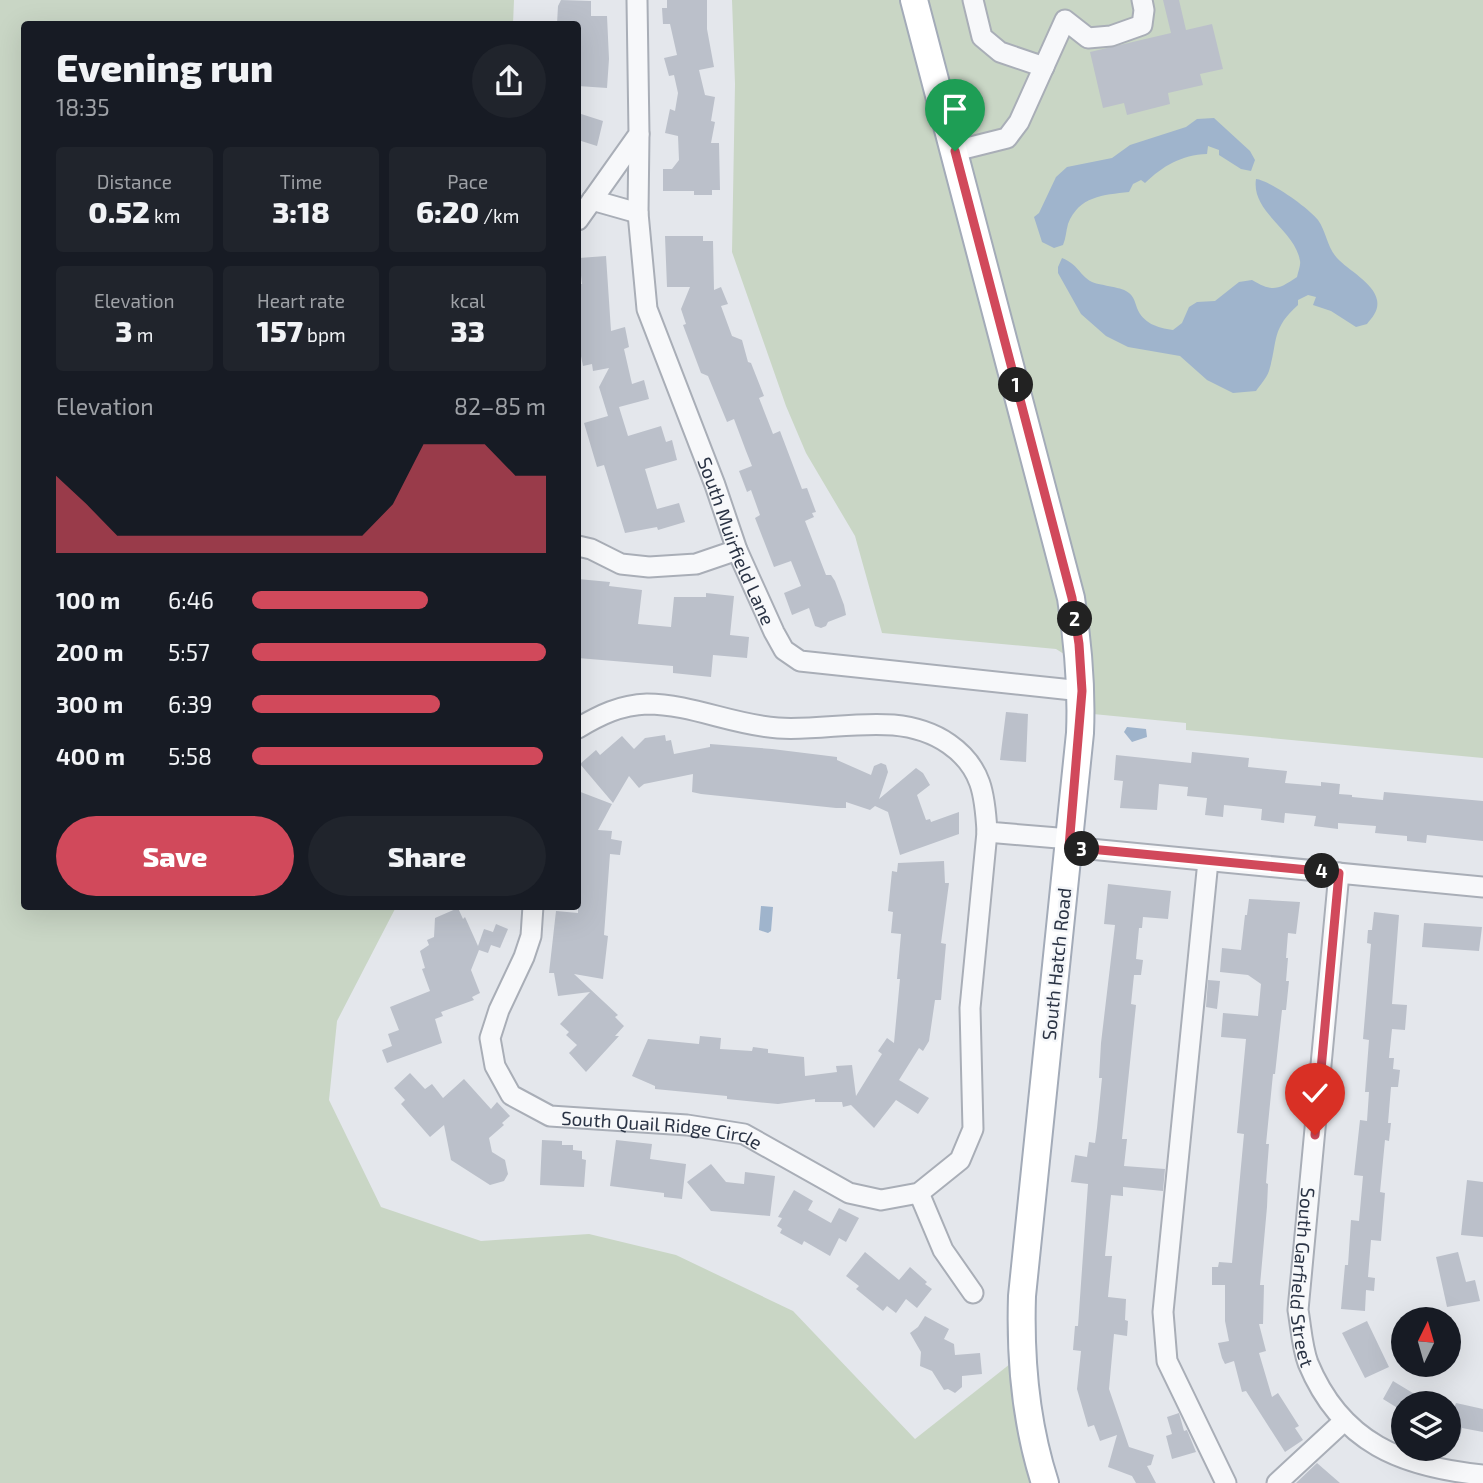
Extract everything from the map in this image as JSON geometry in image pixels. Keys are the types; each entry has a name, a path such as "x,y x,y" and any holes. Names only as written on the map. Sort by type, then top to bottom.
{"main road":[{"name":"South Hatch Road","path":"914,0 1072,598 1079,644 1082,691 1069,843 1021,1296 1020,1334 1024,1391 1029,1429 1045,1483"}],"street":[{"name":"South Muirfield Lane","path":"637,0 638,214 647,309 715,485 737,550 784,650 800,661 1082,691"},
{"path":"973,0 982,37 1000,52 1044,67"},
{"path":"955,151 1007,138 1019,122 1065,20 1088,38 1111,36 1142,24 1142,0"},
{"path":"581,216 639,134"},
{"path":"592,201 638,214"},
{"path":"581,547 621,564 649,566 696,564 737,550"},
{"name":"South Quail Ridge Circle","path":"533,910 531,936 524,957 499,1010 490,1038 495,1066 511,1095 550,1116 687,1125 744,1134 849,1193 881,1200 919,1193 960,1160 973,1129 970,1008 987,832 985,797 977,775 965,756 947,742 925,731 901,724 778,728 742,724 681,708 646,704 609,710 581,726"},
{"path":"987,832 1208,861 1483,887"},
{"path":"1208,861 1163,1312 1167,1361 1226,1483"},
{"name":"South Garfield Street","path":"1339,873 1298,1310 1307,1361 1324,1394 1344,1421 1374,1445 1412,1463 1483,1475"},
{"path":"919,1193 943,1250 973,1293"},
{"path":"1277,1483 1344,1421"}],"green space":[{"path":"0,0 514,0 513,21 21,21 21,910 394,910 337,1021 329,1100 381,1207 481,1241 589,1234 676,1255 793,1311 915,1439 1010,1364 1016,1418 1036,1483 0,1483"},
{"path":"732,0 1483,0 1483,758 1186,730 1186,723 1093,714 1092,660 1064,654 1056,649 882,633 855,536 806,453 786,406 732,252 735,84"}],"water":[{"path":"1214,118 1250,151 1255,160 1251,171 1241,169 1219,155 1219,150 1208,146 1207,154 1173,162 1145,183 1141,180 1133,184 1129,192 1101,196 1085,202 1068,224 1063,245 1054,248 1042,242 1034,217 1039,213 1056,177 1067,167 1112,158 1130,145 1186,127 1197,119"},
{"path":"1256,179 1279,189 1313,215 1321,224 1337,258 1371,288 1377,300 1377,307 1367,324 1356,327 1331,311 1313,305 1316,297 1308,295 1298,300 1298,305 1279,329 1265,379 1256,391 1233,393 1207,380 1180,356 1128,347 1106,336 1081,314 1058,273 1062,258 1092,282 1126,291 1147,321 1173,330 1182,323 1189,307 1197,302 1215,301 1239,282 1252,280 1275,288 1297,277 1300,263 1296,250 1260,202"},
{"path":"1127,727 1146,729 1147,737 1132,742 1124,732"},
{"path":"761,906 773,907 771,931 768,933 759,930"}],"building":[{"path":"561,0 591,1 591,16 607,16 607,88 581,86 581,21 557,21"},
{"path":"667,0 707,0 707,29 714,67 699,70 705,95 715,97 711,121 715,122 711,143 719,143 720,190 712,190 712,195 694,195 694,191 663,191 663,169 672,169 679,160 678,136 665,133 670,109 675,111 678,93 674,75 669,76 664,58 677,55 670,24 663,24 662,8 667,8"},
{"path":"1163,0 1179,0 1186,30 1212,24 1223,69 1200,74 1203,85 1168,93 1170,104 1127,115 1124,103 1103,108 1090,52 1171,33"},
{"path":"581,114 603,121 597,146 581,141"},
{"path":"665,236 703,236 703,241 713,241 714,290 721,287 728,304 721,306 732,336 742,340 748,362 751,363 764,396 759,398 773,434 780,431 802,489 807,488 816,512 812,513 814,517 805,521 826,575 831,575 835,581 844,605 846,615 828,622 826,626 815,626 809,608 792,615 784,593 801,586 791,561 774,567 755,518 760,515 751,490 747,492 739,471 752,466 734,419 727,422 708,376 701,373 683,325 686,324 681,309 690,287 667,287"},
{"path":"606,256 611,331 625,327 629,347 624,349 632,384 644,380 649,399 619,407 628,436 661,426 666,442 672,440 677,460 645,469 657,509 679,503 685,522 658,530 657,527 625,533 604,465 597,467 584,423 608,416 599,387 609,368 593,371 592,364 583,366 581,258"},
{"path":"581,579 610,582 609,586 642,590 638,624 671,627 674,597 706,597 706,593 734,596 730,635 749,637 747,658 713,655 711,677 673,673 673,666 581,658"},
{"path":"1006,712 1028,714 1026,762 1000,760"},
{"path":"665,735 666,741 671,740 674,754 710,747 710,744 837,757 837,760 871,775 874,766 881,763 886,765 888,772 879,799 916,768 923,773 930,785 917,795 926,820 930,819 931,822 959,812 959,834 900,855 888,812 875,806 870,810 846,802 846,808 836,808 701,794 692,792 693,774 644,784 639,788 629,776 613,803 581,763 596,750 600,755 622,736 634,749 645,738"},
{"path":"1192,752 1249,758 1248,767 1287,771 1285,783 1321,786 1321,782 1340,784 1339,794 1352,797 1383,800 1384,792 1483,801 1483,841 1427,835 1426,843 1407,841 1407,836 1375,833 1376,826 1338,823 1338,829 1314,826 1316,816 1285,813 1284,823 1261,820 1262,809 1224,805 1223,817 1205,815 1207,798 1187,796 1188,787 1159,784 1157,810 1120,808 1123,781 1114,780 1116,755 1191,763"},
{"path":"581,792 612,804 598,830 612,831 611,839 622,841 620,855 610,854 604,935 608,936 603,979 574,974 618,1015 615,1017 624,1026 615,1036 619,1036 586,1072 569,1053 577,1045 566,1035 569,1032 560,1024 590,992 558,996 554,973 549,973 556,911 578,913 578,910 581,910"},
{"path":"944,861 945,883 949,883 941,943 946,944 941,1000 935,1000 929,1041 923,1051 919,1048 899,1080 929,1098 918,1114 896,1100 874,1128 851,1105 843,1107 842,1102 815,1102 815,1099 778,1104 727,1099 727,1096 655,1089 655,1086 632,1076 648,1039 699,1044 700,1036 721,1038 720,1049 752,1051 753,1047 768,1049 768,1053 804,1057 805,1076 837,1072 836,1066 852,1065 856,1096 882,1054 878,1051 887,1038 894,1043 901,934 891,933 893,912 888,911 892,871 897,872 898,863"},
{"path":"1108,884 1171,891 1168,919 1143,917 1142,928 1139,928 1136,959 1143,960 1141,975 1134,975 1131,1004 1136,1005 1122,1139 1127,1139 1124,1166 1165,1169 1163,1191 1123,1187 1123,1196 1111,1195 1105,1256 1112,1256 1108,1297 1126,1299 1125,1320 1128,1321 1127,1336 1114,1334 1109,1389 1129,1447 1154,1455 1151,1465 1147,1466 1156,1483 1136,1483 1132,1476 1108,1467 1117,1435 1100,1441 1094,1425 1088,1427 1077,1389 1081,1351 1073,1350 1075,1326 1078,1326 1088,1184 1071,1182 1075,1155 1087,1157 1089,1142 1095,1143 1097,1128 1102,1078 1099,1078 1101,1043 1115,925 1104,924"},
{"path":"1249,899 1300,902 1296,934 1288,933 1286,981 1289,981 1286,1010 1282,1010 1273,1074 1266,1144 1269,1144 1268,1184 1260,1285 1264,1285 1263,1324 1259,1324 1266,1351 1259,1353 1272,1397 1278,1393 1299,1426 1295,1428 1303,1440 1285,1452 1246,1391 1242,1392 1234,1361 1225,1364 1222,1358 1218,1343 1229,1341 1225,1321 1225,1285 1212,1285 1212,1267 1218,1267 1219,1262 1232,1263 1244,1134 1237,1133 1246,1039 1221,1037 1223,1013 1258,1016 1261,984 1248,975 1220,972 1222,948 1241,950"},
{"path":"459,910 463,919 465,917 478,946 484,929 493,932 496,924 508,929 500,948 491,945 488,953 479,950 471,970 480,993 472,997 474,1000 441,1012 443,1016 435,1019 442,1043 387,1063 382,1050 392,1046 388,1034 399,1030 390,1007 430,991 422,969 425,968 420,951 429,945 427,940 434,937 435,918"},
{"path":"1374,912 1399,915 1392,1004 1407,1005 1405,1030 1392,1029 1389,1058 1394,1058 1393,1069 1400,1070 1398,1087 1391,1087 1388,1123 1391,1123 1389,1141 1385,1140 1380,1192 1385,1193 1381,1241 1371,1240 1368,1277 1375,1278 1374,1291 1366,1290 1365,1311 1341,1309 1351,1220 1359,1221 1363,1176 1354,1175 1360,1120 1367,1121 1369,1092 1365,1092 1369,1040 1363,1039 1371,944 1367,943 1368,930 1372,930"},
{"path":"1424,923 1482,927 1479,951 1422,947"},
{"path":"1208,980 1220,981 1217,1009 1206,1007"},
{"path":"410,1073 425,1089 432,1084 443,1098 464,1079 491,1109 497,1102 510,1116 489,1138 492,1152 505,1160 508,1174 504,1181 490,1185 451,1160 444,1125 430,1137 401,1104 405,1100 394,1088"},
{"path":"542,1140 562,1141 562,1145 573,1145 573,1150 582,1151 582,1159 586,1160 584,1187 540,1185"},
{"path":"616,1140 652,1144 650,1159 686,1164 682,1199 664,1197 664,1193 610,1186"},
{"path":"711,1164 726,1182 744,1184 745,1172 775,1176 770,1216 711,1211 687,1182"},
{"path":"1467,1180 1483,1182 1483,1237 1461,1235"},
{"path":"794,1190 813,1201 808,1210 831,1223 839,1208 859,1218 846,1242 839,1238 830,1256 804,1241 802,1245 780,1233 782,1229 777,1226 782,1218 778,1217"},
{"path":"865,1252 899,1280 910,1267 932,1289 917,1308 906,1299 896,1313 887,1306 883,1311 856,1289 859,1286 846,1276"},
{"path":"1458,1252 1466,1282 1475,1280 1480,1301 1447,1307 1436,1257"},
{"path":"925,1316 949,1329 944,1339 954,1344 955,1355 980,1353 982,1374 962,1376 962,1387 955,1393 944,1390 932,1371 920,1366 921,1352 910,1333"},
{"path":"1367,1321 1389,1367 1365,1378 1342,1333"},
{"path":"1393,1381 1410,1391 1391,1391 1391,1404 1383,1399"},
{"path":"1461,1404 1483,1409 1483,1432 1462,1428 1461,1432"},
{"path":"1179,1413 1184,1431 1187,1430 1196,1452 1172,1459 1166,1436 1172,1434 1167,1417"},
{"path":"1317,1463 1340,1483 1296,1483"}],"route":[{"path":"955,151 1072,598 1082,691 1069,847 1339,873 1315,1135"}]}
